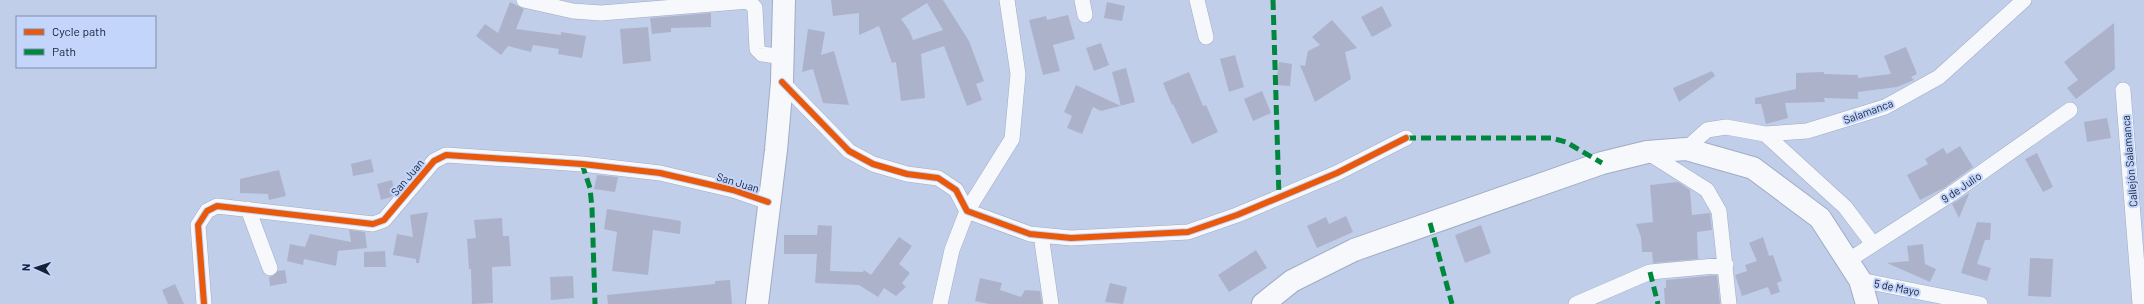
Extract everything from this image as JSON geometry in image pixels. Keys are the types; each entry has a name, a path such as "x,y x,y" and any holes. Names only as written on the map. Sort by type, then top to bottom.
{"highway":[{"path":"757,304 782,82 784,0"},
{"path":"1263,304 1292,281 1354,250 1602,163 1647,152 1686,149 1753,168 1820,218 1849,260 1860,280 1867,304"}],"street":[{"path":"524,0 573,11 601,13 749,1 755,8 757,49 762,54 783,57"},
{"path":"940,304 952,250 967,211 1012,139 1018,74 1007,0"},
{"path":"1082,0 1086,15"},
{"path":"1197,0 1206,37"},
{"name":"Salamanca","path":"1686,149 1707,130 1726,127 1765,134 1807,131 1885,107 1939,77 2024,0"},
{"path":"782,82 849,151 873,164 907,174 938,178 956,190 967,211 1030,234 1071,238 1188,232 1237,215 1337,173 1406,138"},
{"name":"Callejón Salamanca","path":"2123,90 2140,304"},
{"name":"9 de Julio","path":"1849,260 1951,194 2070,110"},
{"path":"1765,134 1845,207 1873,244"},
{"path":"1647,152 1707,190 1719,211 1726,265 1728,304"},
{"name":"San Juan","path":"204,304 198,225 207,211 217,206 373,224 384,220 434,161 446,155 459,154 590,164 660,173 710,184 768,202"},
{"path":"248,209 270,268"},
{"path":"1041,235 1051,304"},
{"path":"1576,304 1650,272 1726,265"},
{"name":"5 de Mayo","path":"1860,280 1980,304"}],"building":[{"path":"831,0 943,0 969,41 984,81 976,84 982,100 967,106 944,46 921,54 925,98 901,101 896,62 892,63 879,26 859,35 859,13 833,16","holes":["927,3 943,30 913,40 909,30 901,19"]},
{"path":"510,2 524,9 516,29 561,35 561,32 586,36 582,58 558,54 559,49 533,45 531,52 508,46 501,55 476,36 485,24 498,33"},
{"path":"1107,2 1125,6 1122,21 1104,18"},
{"path":"1382,6 1392,26 1372,37 1361,17"},
{"path":"711,13 711,27 671,28 671,32 652,34 650,18"},
{"path":"1068,15 1075,39 1053,45 1060,71 1043,75 1029,20 1046,16 1047,20"},
{"path":"1332,20 1357,48 1345,52 1351,79 1315,102 1300,65 1305,66 1308,51 1320,45 1312,37"},
{"path":"2114,23 2115,69 2076,99 2067,88 2078,80 2064,62"},
{"path":"648,27 651,61 623,64 620,29"},
{"path":"808,29 825,32 821,55 834,51 849,105 823,103 813,69 802,72"},
{"path":"1101,43 1109,65 1094,71 1086,48"},
{"path":"1906,47 1917,74 1911,77 1914,80 1897,87 1858,92 1858,99 1824,98 1825,102 1785,103 1788,118 1766,124 1761,104 1755,104 1755,98 1796,89 1796,73 1824,72 1824,74 1858,75 1858,78 1891,74 1884,56"},
{"path":"1235,55 1244,87 1229,92 1220,59"},
{"path":"1279,62 1292,64 1290,86 1276,85"},
{"path":"1126,68 1135,102 1121,106 1112,72"},
{"path":"1712,71 1715,76 1679,102 1673,88"},
{"path":"1189,72 1203,106 1206,105 1218,132 1192,144 1173,104 1172,105 1163,83"},
{"path":"1076,85 1121,106 1101,111 1093,107 1082,134 1067,128 1072,116 1064,112"},
{"path":"1262,91 1271,113 1253,121 1244,99"},
{"path":"2107,118 2111,138 2087,142 2084,122"},
{"path":"1960,146 1973,167 1944,188 1920,200 1907,175 1928,164 1925,159 1943,148 1947,154"},
{"path":"2037,153 2053,187 2043,192 2025,159"},
{"path":"371,159 374,172 353,176 351,164"},
{"path":"279,170 286,196 269,200 268,194 240,193 240,179"},
{"path":"597,175 618,177 615,192 594,189"},
{"path":"392,180 395,193 391,197 381,200 377,184"},
{"path":"1678,182 1690,190 1692,215 1710,213 1712,230 1697,232 1698,259 1653,263 1652,252 1642,252 1641,237 1636,224 1653,222 1650,185"},
{"path":"1969,194 1959,218 1952,204"},
{"path":"607,209 681,221 680,234 653,230 648,275 612,271 617,232 604,229"},
{"path":"428,212 419,263 416,263 416,259 393,255 397,234 413,237 410,215"},
{"path":"1346,216 1353,232 1317,248 1307,226 1326,217 1329,224"},
{"path":"502,218 503,236 509,236 511,266 492,267 493,303 472,304 471,269 469,269 467,239 476,238 474,220"},
{"path":"1977,222 1991,223 1990,240 1985,240 1977,264 1991,268 1987,281 1961,273"},
{"path":"818,225 832,226 830,271 863,272 864,270 871,275 899,237 912,246 899,264 910,273 902,283 906,287 896,296 884,288 878,297 859,285 815,283 817,254 784,254 784,235 817,235"},
{"path":"1481,225 1491,253 1465,263 1455,235"},
{"path":"349,230 365,232 367,248 338,251 336,266 304,259 303,265 287,261 290,244 305,247 310,234 351,242"},
{"path":"1763,237 1769,256 1773,255 1782,281 1777,283 1780,292 1771,295 1768,287 1742,296 1735,275 1747,271 1745,265 1757,261 1749,243"},
{"path":"1923,244 1925,264 1936,269 1930,282 1887,263 1909,261 1907,246"},
{"path":"1256,250 1267,268 1229,292 1218,275"},
{"path":"385,251 386,267 364,267 364,252"},
{"path":"2030,258 2053,259 2051,297 2028,296"},
{"path":"285,270 287,283 270,286 269,277 273,276 278,271"},
{"path":"1717,275 1720,304 1665,304 1664,288 1666,288 1666,280"},
{"path":"573,276 574,298 551,300 550,277"},
{"path":"980,278 1002,283 1000,290 1021,297 1025,290 1040,291 1042,304 989,304 975,301"},
{"path":"730,280 732,304 608,304 607,295 715,284 715,281"},
{"path":"1110,283 1127,287 1123,304 1105,302"},
{"path":"175,284 184,304 168,304 162,290"}],"marked path":[{"path":"1273,0 1279,197"},
{"path":"1406,138 1551,138 1566,142 1602,163"},
{"path":"582,164 590,188 592,208 595,304"},
{"path":"1430,223 1452,304"},
{"path":"1650,272 1658,304"}],"cycle path":[{"path":"782,82 849,151 873,164 907,174 938,178 956,190 967,211 1030,234 1071,238 1188,232 1237,215 1337,173 1406,138"},
{"path":"204,304 198,225 207,211 217,206 373,224 384,220 434,161 446,155 582,164 660,173 733,190 768,202"}]}
